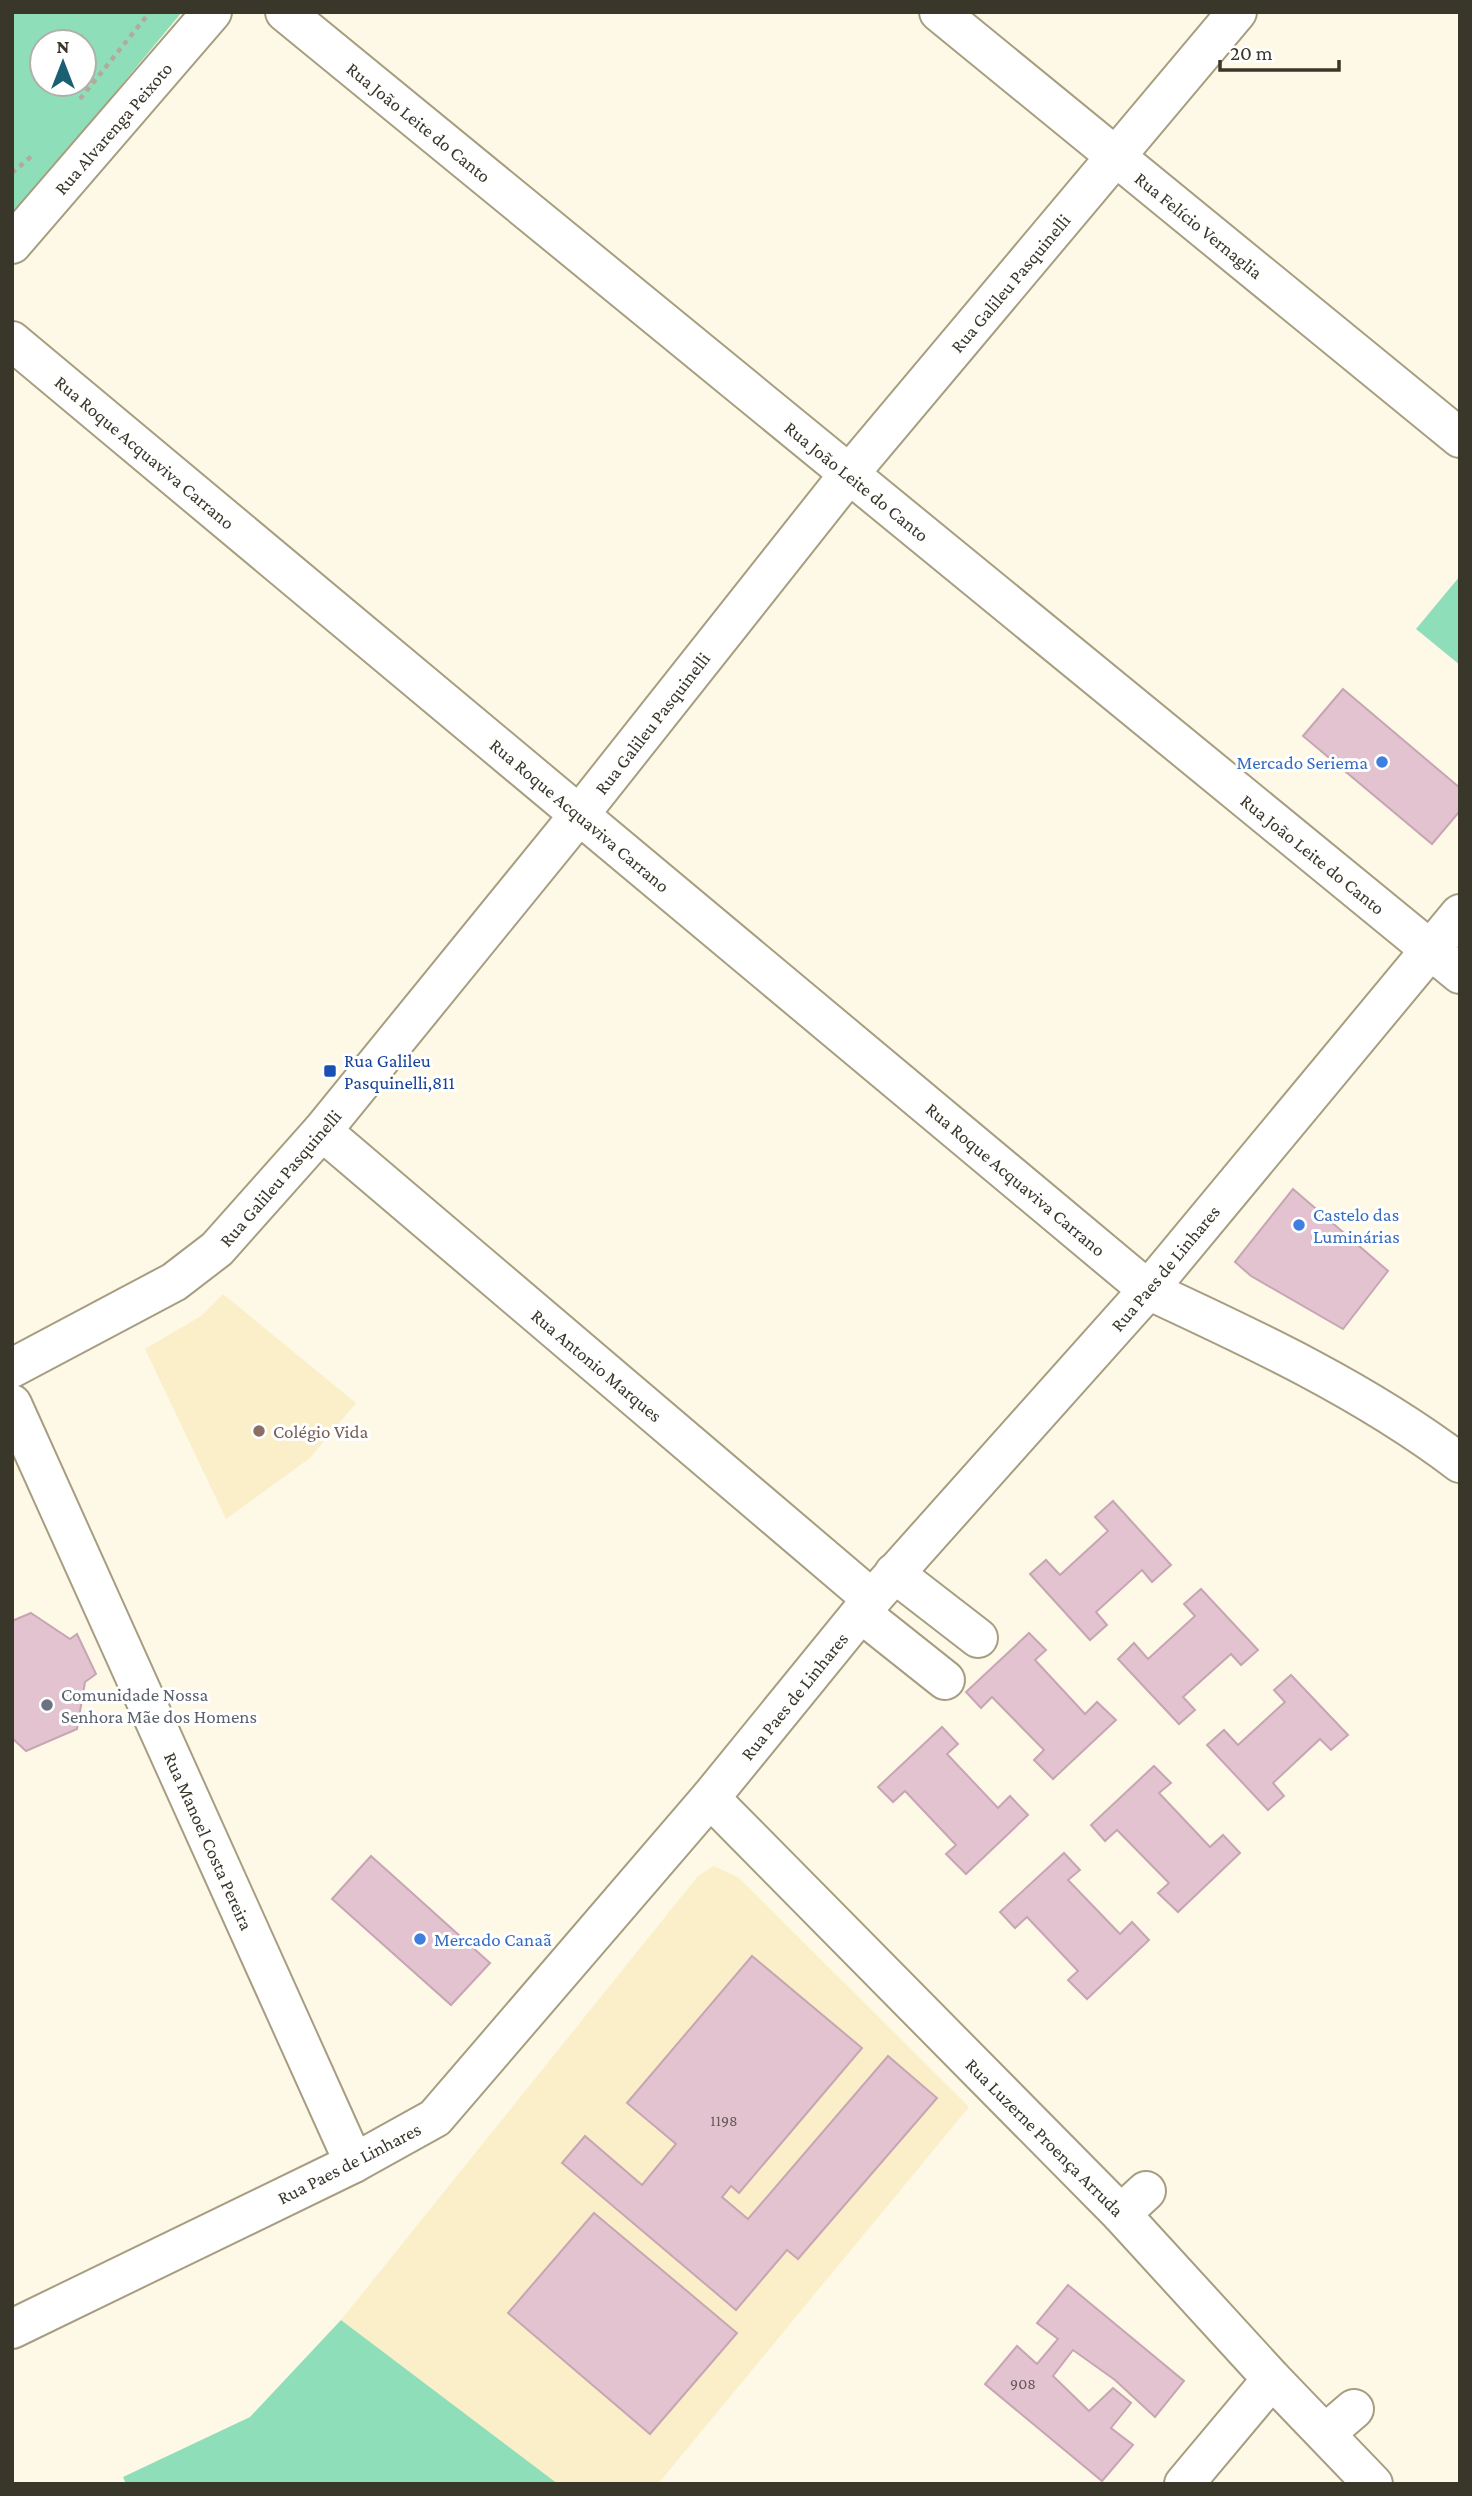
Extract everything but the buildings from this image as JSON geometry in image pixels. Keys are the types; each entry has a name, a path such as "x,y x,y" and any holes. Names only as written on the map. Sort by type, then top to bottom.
{"street":[{"name":"Rua Alvarenga Peixoto","path":"12,244 212,12"},
{"name":"Rua João Leite do Canto","path":"285,12 1460,974"},
{"name":"Rua Felício Vernaglia","path":"939,12 1460,438"},
{"name":"Rua Galileu Pasquinelli","path":"12,1368 174,1282 217,1250 322,1131 579,815 849,474 1237,12"},
{"name":"Rua Roque Acquaviva Carrano","path":"12,341 1148,1290 1293,1359 1418,1432 1460,1463"},
{"name":"Rua Paes de Linhares","path":"12,2329 354,2163 435,2118 710,1798 876,1595 1148,1290 1460,914"},
{"name":"Rua Antonio Marques","path":"322,1131 876,1595"},
{"name":"Rua Manoel Costa Pereira","path":"12,1404 354,2163"},
{"path":"876,1595 937,1606 978,1638"},
{"path":"876,1595 904,1647 945,1680"},
{"name":"Rua Luzerne Proença Arruda","path":"710,1798 1133,2202 1272,2379 1340,2421 1373,2484"},
{"path":"1184,2484 1272,2379"}],"path":[{"path":"77,104 150,12"},
{"path":"12,173 36,152"}],"shaded area":[{"name":"Colégio Vida","path":"223,1294 356,1403 310,1458 226,1519 145,1349 201,1316"},
{"path":"714,1866 739,1878 969,2107 658,2484 558,2484 341,2320 698,1876"}],"green space":[{"path":"12,12 182,12 12,217"},
{"path":"1460,576 1460,665 1416,629"},
{"path":"341,2320 558,2484 126,2484 123,2477 250,2417"}],"place":[{"name":"Mercado Seriema","path":"1382,762"},
{"name":"Rua Galileu Pasquinelli,811","path":"330,1071"},
{"name":"Castelo das Luminárias","path":"1299,1225"},
{"name":"Colégio Vida","path":"259,1431"},
{"name":"Comunidade Nossa Senhora Mãe dos Homens","path":"47,1705"},
{"name":"Mercado Canaã","path":"420,1939"}]}
